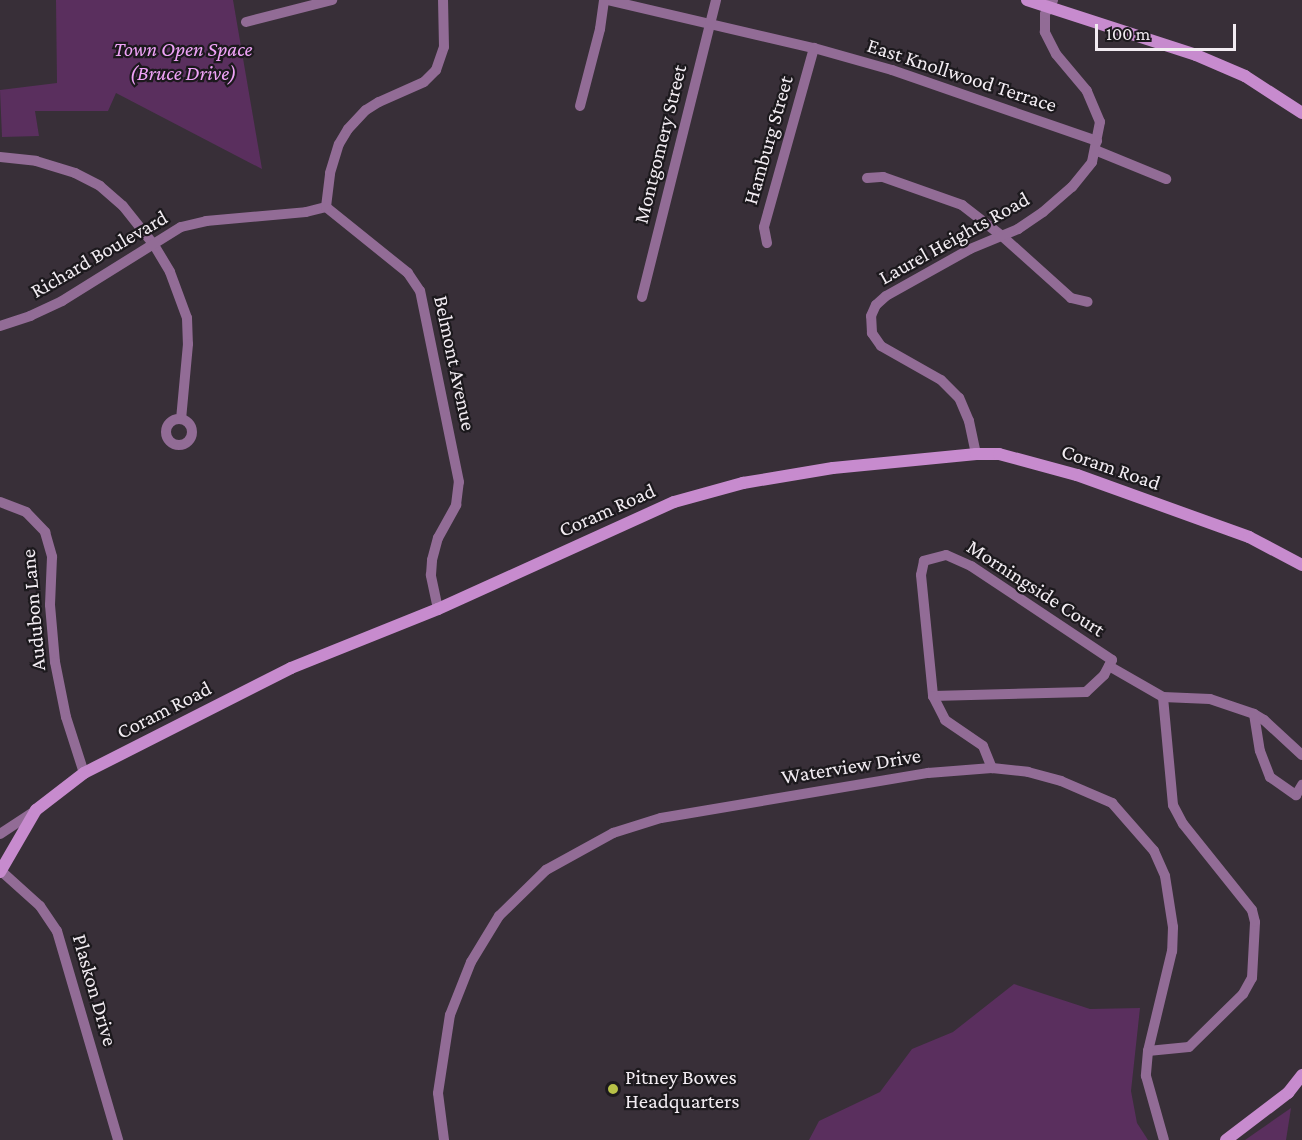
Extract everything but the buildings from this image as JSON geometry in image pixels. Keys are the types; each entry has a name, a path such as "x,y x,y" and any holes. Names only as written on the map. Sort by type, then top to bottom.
{"street":[{"path":"246,22 332,0"},
{"path":"326,207 332,165 348,129 372,106 424,82 436,70 444,47 443,0"},
{"path":"580,106 605,0"},
{"name":"East Knollwood Terrace","path":"605,0 814,48 892,70 1096,145 1166,178"},
{"name":"Montgomery Street","path":"642,297 716,0"},
{"path":"1027,0 1051,3 1223,66 1273,93 1302,113"},
{"path":"1051,3 1046,14 1045,32 1056,54 1094,103 1100,122 1096,145"},
{"name":"Hamburg Street","path":"767,243 764,227 814,48"},
{"name":"Laurel Heights Road","path":"976,454 969,421 959,398 941,380 877,343 872,333 871,316 876,305 886,296 970,249 1018,229 1058,201 1092,162 1096,145"},
{"path":"0,157 36,161 75,173 100,186 123,206 154,245 170,272 187,318 188,344 181,419"},
{"path":"867,178 884,177 962,205 1002,236 1071,298 1088,302"},
{"name":"Richard Boulevard","path":"0,326 30,316 62,301 181,227 206,221 306,212 326,207"},
{"name":"Belmont Avenue","path":"326,207 408,273 420,291 459,482 456,505 438,538 432,560 431,575 438,609"},
{"name":"Coram Road","path":"0,871 36,810 84,772 291,668 438,609 645,514 711,491 778,475 976,454 1023,458 1249,537 1302,565"},
{"name":"Audubon Lane","path":"0,502 26,512 45,532 52,557 50,605 55,662 66,717 84,772"},
{"name":"Morningside Court","path":"933,696 1086,692 1104,675 1112,660 970,566 946,555 924,561 921,575 933,696 945,720 983,746 992,768"},
{"name":"Morningside Court","path":"1109,666 1163,697"},
{"path":"1148,1051 1189,1047 1243,994 1252,978 1255,922 1252,910 1183,824 1173,805 1163,697 1210,699 1254,714 1264,720 1302,755"},
{"path":"1254,714 1260,751 1270,777 1296,795 1302,785"},
{"name":"Waterview Drive","path":"444,1140 438,1093 450,1015 471,962 499,916 546,870 613,833 661,818 928,773 992,768 1028,772 1062,781 1112,803 1154,851 1165,876 1173,927 1172,951 1148,1051 1146,1076 1164,1140"},
{"path":"0,834 36,810"},
{"name":"Plaskon Drive","path":"0,871 40,906 57,931 118,1140"},
{"path":"1226,1140 1288,1093 1302,1075"}],"green space":[{"name":"Town Open Space (Bruce Drive)","path":"56,0 233,0 262,169 116,93 108,111 35,111 39,136 2,137 0,90 57,83"},
{"path":"1014,984 1090,1009 1140,1008 1131,1091 1137,1123 1148,1140 809,1140 819,1121 880,1092 912,1049 953,1032"},
{"path":"1291,1108 1286,1140 1245,1140"}],"place":[{"name":"Pitney Bowes Headquarters","path":"613,1089"}]}
